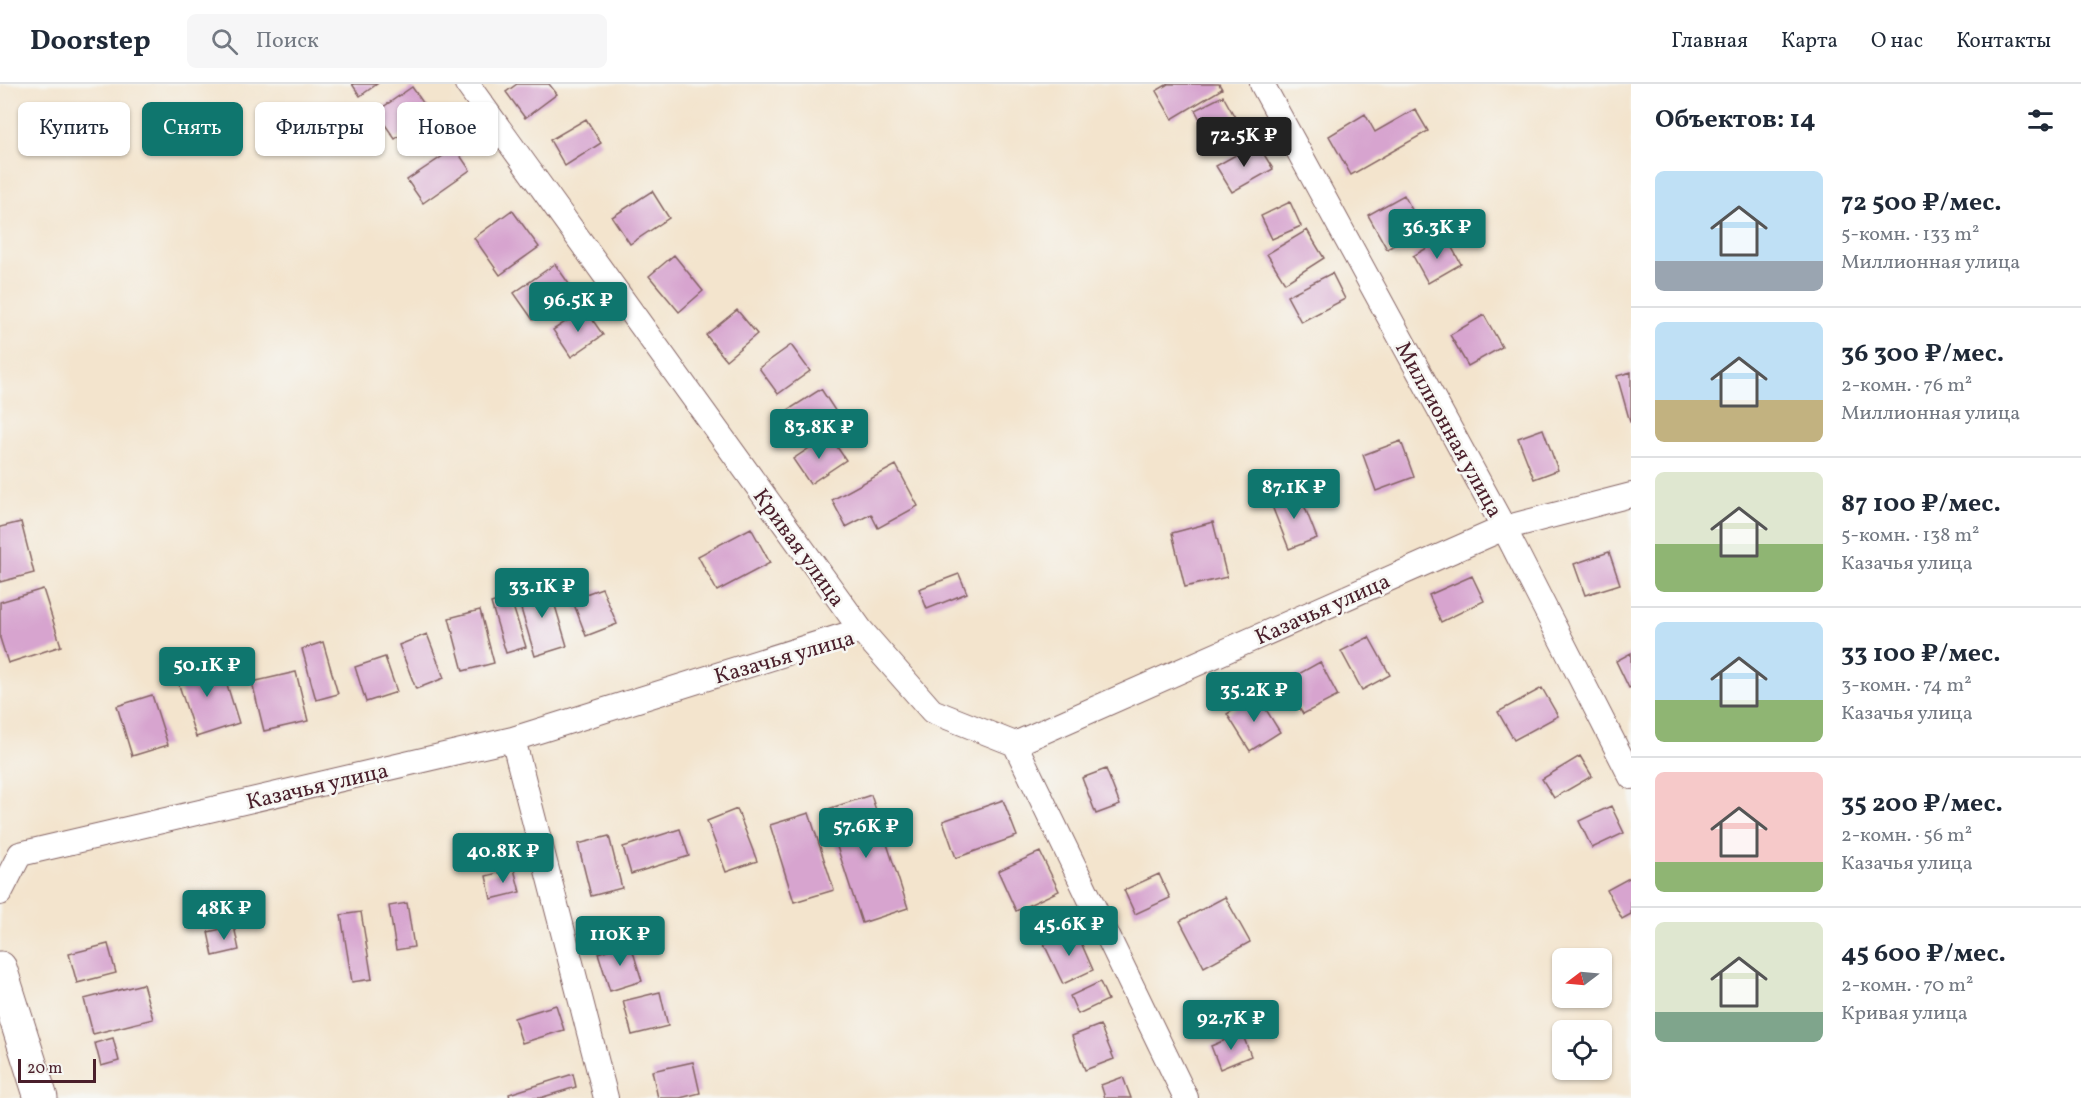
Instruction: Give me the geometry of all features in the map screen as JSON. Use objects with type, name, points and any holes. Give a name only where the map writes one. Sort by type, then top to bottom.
[{"type":"main road","points":[[0,968],[41,1098]]},
{"type":"street","name":"Кривая улица","points":[[467,84],[861,630]]},
{"type":"street","name":"Миллионная улица","points":[[1262,84],[1504,528],[1631,777]]},
{"type":"street","name":"Казачья улица","points":[[0,893],[20,854],[513,739],[861,630],[932,711],[1015,744],[1504,528],[1631,495]]},
{"type":"street","points":[[513,739],[606,1098]]},
{"type":"street","points":[[1015,744],[1186,1098]]},
{"type":"building","points":[[352,84],[377,84],[360,96]]},
{"type":"building","points":[[517,84],[549,84],[557,94],[525,118],[506,92]]},
{"type":"building","points":[[1168,84],[1219,84],[1222,89],[1172,119],[1156,91]]},
{"type":"building","points":[[412,87],[423,102],[397,102],[397,138],[395,139],[385,125],[385,106]]},
{"type":"building","points":[[1223,96],[1246,137],[1218,152],[1195,110]]},
{"type":"building","points":[[1415,109],[1428,131],[1351,175],[1329,136],[1365,114],[1375,132]]},
{"type":"building","points":[[586,119],[601,143],[565,166],[550,140]]},
{"type":"building","points":[[1257,143],[1273,169],[1232,192],[1216,166]]},
{"type":"building","points":[[443,156],[460,156],[470,170],[423,203],[407,180]]},
{"type":"building","points":[[652,191],[669,218],[630,244],[612,217]]},
{"type":"building","points":[[1404,195],[1423,230],[1387,249],[1368,215]]},
{"type":"building","points":[[1290,202],[1301,226],[1272,239],[1261,216]]},
{"type":"building","points":[[512,210],[539,247],[500,275],[474,238]]},
{"type":"building","points":[[1307,230],[1324,258],[1285,283],[1267,254]]},
{"type":"building","points":[[1446,237],[1461,264],[1428,283],[1413,256]]},
{"type":"building","points":[[674,255],[703,291],[679,312],[649,276]]},
{"type":"building","points":[[555,264],[574,291],[533,320],[514,293]]},
{"type":"building","points":[[1332,273],[1345,299],[1301,322],[1287,296]]},
{"type":"building","points":[[585,309],[603,335],[571,357],[553,330]]},
{"type":"building","points":[[737,310],[757,334],[726,360],[706,335]]},
{"type":"building","points":[[1484,315],[1502,347],[1468,366],[1450,335]]},
{"type":"building","points":[[791,345],[810,371],[778,394],[759,368]]},
{"type":"building","points":[[1631,372],[1631,422],[1630,422],[1617,376]]},
{"type":"building","points":[[821,389],[836,412],[789,442],[774,419]]},
{"type":"building","points":[[1543,429],[1558,470],[1534,479],[1518,438]]},
{"type":"building","points":[[829,435],[846,460],[810,484],[793,459]]},
{"type":"building","points":[[1401,441],[1414,477],[1376,491],[1363,455]]},
{"type":"building","points":[[896,465],[918,506],[878,528],[871,514],[846,527],[832,500]]},
{"type":"building","points":[[1298,490],[1317,538],[1289,549],[1270,501]]},
{"type":"building","points":[[21,522],[34,573],[0,582],[0,527]]},
{"type":"building","points":[[1213,522],[1227,577],[1185,587],[1172,533]]},
{"type":"building","points":[[751,528],[770,563],[717,591],[698,556]]},
{"type":"building","points":[[1609,552],[1620,584],[1585,595],[1574,564]]},
{"type":"building","points":[[959,574],[967,593],[927,609],[919,589]]},
{"type":"building","points":[[1472,576],[1484,601],[1441,622],[1429,595]]},
{"type":"building","points":[[548,582],[567,646],[535,656],[516,592]]},
{"type":"building","points":[[602,588],[617,624],[586,636],[572,599]]},
{"type":"building","points":[[43,589],[61,646],[8,663],[0,638],[0,602]]},
{"type":"building","points":[[510,597],[526,647],[506,653],[491,603]]},
{"type":"building","points":[[480,610],[494,663],[463,671],[449,618]]},
{"type":"building","points":[[427,634],[444,678],[416,689],[399,645]]},
{"type":"building","points":[[1369,637],[1390,675],[1362,690],[1341,651]]},
{"type":"building","points":[[323,642],[338,694],[316,700],[302,649]]},
{"type":"building","points":[[1631,653],[1631,687],[1629,688],[1616,661]]},
{"type":"building","points":[[385,657],[397,692],[366,702],[355,667]]},
{"type":"building","points":[[219,659],[239,723],[196,737],[175,673]]},
{"type":"building","points":[[1320,662],[1338,696],[1303,714],[1286,681]]},
{"type":"building","points":[[296,672],[308,721],[264,731],[252,682]]},
{"type":"building","points":[[1542,688],[1558,716],[1514,740],[1498,712]]},
{"type":"building","points":[[152,695],[168,745],[132,756],[117,706]]},
{"type":"building","points":[[1257,695],[1280,732],[1250,751],[1227,714]]},
{"type":"building","points":[[1580,756],[1592,776],[1554,798],[1542,779]]},
{"type":"building","points":[[1106,769],[1120,805],[1096,814],[1082,778]]},
{"type":"building","points":[[871,795],[908,908],[862,923],[825,810]]},
{"type":"building","points":[[1003,800],[1017,836],[956,858],[943,821]]},
{"type":"building","points":[[1611,806],[1624,833],[1592,848],[1579,821]]},
{"type":"building","points":[[737,809],[757,861],[726,872],[707,821]]},
{"type":"building","points":[[809,813],[834,890],[794,902],[770,825]]},
{"type":"building","points":[[680,829],[689,856],[631,874],[623,847]]},
{"type":"building","points":[[609,836],[622,888],[591,896],[578,844]]},
{"type":"building","points":[[1040,852],[1059,891],[1016,911],[998,871]]},
{"type":"building","points":[[514,869],[520,892],[491,899],[486,876]]},
{"type":"building","points":[[1159,874],[1170,898],[1135,914],[1124,890]]},
{"type":"building","points":[[1631,877],[1631,914],[1622,919],[1607,890]]},
{"type":"building","points":[[1225,897],[1250,942],[1204,967],[1180,921]]},
{"type":"building","points":[[407,903],[414,947],[396,950],[389,906]]},
{"type":"building","points":[[361,912],[372,979],[352,982],[341,915]]},
{"type":"building","points":[[234,926],[239,950],[213,956],[208,932]]},
{"type":"building","points":[[1075,929],[1093,970],[1063,984],[1044,944]]},
{"type":"building","points":[[630,942],[642,981],[610,991],[598,953]]},
{"type":"building","points":[[108,944],[116,973],[77,983],[69,954]]},
{"type":"building","points":[[1100,982],[1108,1000],[1078,1014],[1070,996]]},
{"type":"building","points":[[143,984],[153,1019],[93,1034],[84,999]]},
{"type":"building","points":[[660,992],[668,1026],[632,1035],[623,1001]]},
{"type":"building","points":[[556,1005],[564,1030],[522,1043],[514,1018]]},
{"type":"building","points":[[1100,1025],[1114,1059],[1085,1070],[1072,1036]]},
{"type":"building","points":[[1242,1033],[1251,1056],[1220,1069],[1211,1046]]},
{"type":"building","points":[[113,1038],[119,1061],[101,1066],[95,1043]]},
{"type":"building","points":[[693,1062],[700,1093],[680,1098],[658,1098],[652,1071]]},
{"type":"building","points":[[573,1074],[576,1087],[540,1098],[510,1098],[509,1094]]},
{"type":"building","points":[[1123,1077],[1131,1098],[1105,1098],[1101,1085]]}]
